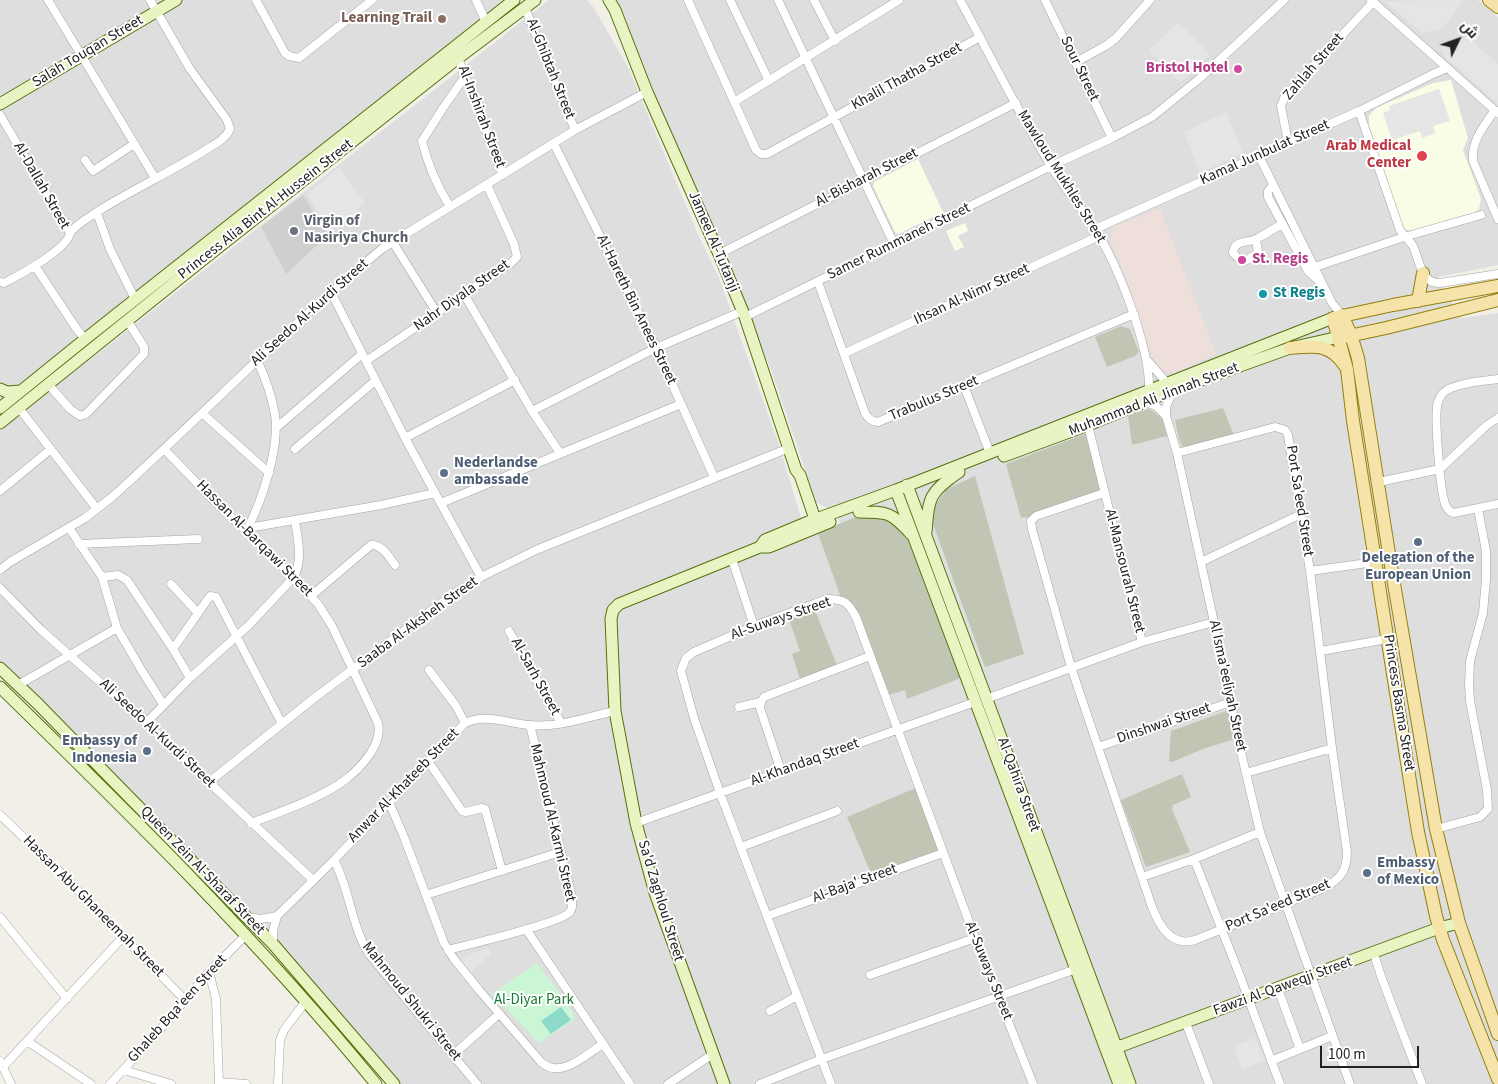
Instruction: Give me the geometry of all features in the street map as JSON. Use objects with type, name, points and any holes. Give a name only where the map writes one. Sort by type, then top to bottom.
[{"type":"main road","name":"Salah Touqan Street","points":[[0,104],[176,0]]},
{"type":"main road","name":"Princess Alia Bint Al-Hussein Street","points":[[0,408],[87,337],[514,0]]},
{"type":"main road","name":"Princess Alia Bint Al-Hussein Street","points":[[0,423],[458,58],[535,0]]},
{"type":"main road","name":"Jameel Al-Tutanji","points":[[602,0],[611,13],[618,17]]},
{"type":"main road","name":"Jameel Al-Tutanji","points":[[609,0],[618,17],[647,92],[744,314],[796,470],[794,475],[813,524]]},
{"type":"main road","points":[[1489,0],[1498,8]]},
{"type":"main road","points":[[1418,301],[1423,273]]},
{"type":"main road","name":"Muhammad Ali Jinnah Street","points":[[813,524],[1088,425],[1170,386],[1338,317],[1497,283]]},
{"type":"main road","name":"Muhammad Ali Jinnah Street","points":[[1170,386],[1290,348],[1386,328],[1498,300]]},
{"type":"main road","name":"Princess Basma Street","points":[[1338,317],[1355,364],[1379,482],[1391,566],[1436,829],[1459,923],[1498,1034]]},
{"type":"main road","points":[[1290,348],[1322,347],[1355,364],[1363,343],[1374,334],[1386,328]]},
{"type":"main road","points":[[87,337],[96,346]]},
{"type":"main road","name":"Princess Basma Street","points":[[1355,364],[1353,421],[1418,832],[1439,928],[1498,1079]]},
{"type":"main road","points":[[0,389],[7,392],[20,391]]},
{"type":"main road","name":"Muhammad Ali Jinnah Street","points":[[813,524],[859,512],[990,453],[1146,397]]},
{"type":"main road","points":[[859,512],[888,514],[920,535],[932,495],[942,484],[959,472]]},
{"type":"main road","name":"Al-Qahira Street","points":[[903,491],[1076,969],[1111,1050],[1130,1084]]},
{"type":"main road","points":[[732,559],[760,547],[768,547],[813,524]]},
{"type":"main road","name":"Sa'd Zaghloul Street","points":[[724,1084],[657,901],[636,823],[616,711],[611,620],[613,610],[619,604],[732,559]]},
{"type":"main road","name":"Queen Zein Al-Sharaf Street","points":[[0,668],[273,944],[394,1084]]},
{"type":"main road","name":"Queen Zein Al-Sharaf Street","points":[[0,687],[246,935],[306,1001],[376,1084]]},
{"type":"main road","name":"Al-Qahira Street","points":[[980,700],[1111,1050],[1119,1084]]},
{"type":"main road","name":"Fawzi Al-Qaweqji Street","points":[[1111,1050],[1374,954],[1439,928],[1459,923]]},
{"type":"street","points":[[48,0],[155,178]]},
{"type":"street","points":[[70,233],[75,227],[97,212],[210,147],[227,135],[230,129],[227,120],[187,65],[150,0]]},
{"type":"street","points":[[256,0],[285,53],[294,58],[299,58],[372,0]]},
{"type":"street","points":[[476,0],[486,22]]},
{"type":"street","points":[[688,0],[734,102],[835,40],[886,4],[899,0]]},
{"type":"street","points":[[730,0],[769,81]]},
{"type":"street","points":[[778,0],[894,244]]},
{"type":"street","points":[[814,0],[835,40]]},
{"type":"street","name":"Mawloud Mukhles Street","points":[[960,0],[1051,166],[1097,233],[1116,270],[1134,314],[1147,360],[1146,397]]},
{"type":"street","name":"Sour Street","points":[[1045,0],[1112,138]]},
{"type":"street","points":[[1076,62],[1116,38],[1150,0]]},
{"type":"street","name":"Samer Rummaneh Street","points":[[532,411],[656,348],[744,314],[818,282],[1152,117],[1199,79],[1284,0]]},
{"type":"street","points":[[1372,1],[1497,112],[1478,137],[1472,151],[1473,161],[1497,215]]},
{"type":"street","name":"Zahlah Street","points":[[1288,142],[1281,106],[1284,96],[1372,1]]},
{"type":"street","name":"Al-Ghibtah Street","points":[[525,8],[575,130]]},
{"type":"street","name":"Khalil Thatha Street","points":[[734,102],[756,150],[761,154],[767,154],[980,37]]},
{"type":"street","name":"Al-Inshirah Street","points":[[458,58],[503,175]]},
{"type":"street","points":[[1433,74],[1440,62]]},
{"type":"street","name":"Kamal Junbulat Street","points":[[1097,233],[1447,68]]},
{"type":"street","points":[[450,208],[439,189],[427,161],[422,142],[466,75]]},
{"type":"street","name":"Ali Seedo Al-Kurdi Street","points":[[0,570],[10,562],[98,509],[331,292],[392,241],[450,208],[575,130],[647,92]]},
{"type":"street","name":"Al-Bisharah Street","points":[[719,254],[1016,103]]},
{"type":"street","points":[[1359,111],[1394,215],[1404,237],[1413,247],[1423,273],[1436,284],[1497,283]]},
{"type":"street","name":"Al-Dallah Street","points":[[0,115],[70,233],[68,241],[35,266],[4,283],[0,282]]},
{"type":"street","points":[[85,160],[93,171],[134,144]]},
{"type":"street","name":"Al-Hareth Bin Anees Street","points":[[554,144],[656,348],[714,477]]},
{"type":"street","points":[[1260,156],[1338,317]]},
{"type":"street","name":"Nahr Diyala Street","points":[[366,362],[511,263],[517,257],[514,244],[487,185]]},
{"type":"street","points":[[1273,185],[1268,191],[1268,197],[1308,272],[1323,284]]},
{"type":"street","points":[[97,212],[110,249],[135,299]]},
{"type":"street","points":[[1315,267],[1404,237],[1481,215]]},
{"type":"street","points":[[1256,240],[1283,224]]},
{"type":"street","name":"Ihsan Al-Nimr Street","points":[[845,353],[1097,233]]},
{"type":"street","points":[[392,241],[437,313]]},
{"type":"street","points":[[35,266],[76,328],[87,337]]},
{"type":"street","name":"Trabulus Street","points":[[818,282],[865,413],[872,421],[878,422],[1134,314]]},
{"type":"street","points":[[331,292],[404,438],[481,577]]},
{"type":"street","points":[[464,294],[532,411],[560,453]]},
{"type":"street","points":[[48,384],[75,413],[80,416],[86,414],[144,354],[144,347],[128,320]]},
{"type":"street","points":[[276,428],[362,354]]},
{"type":"street","points":[[247,530],[269,473],[276,428],[271,397],[258,360]]},
{"type":"street","name":"Mawloud Mukhles Street","points":[[1147,360],[1170,386]]},
{"type":"street","points":[[1498,379],[1451,388],[1438,400],[1436,413],[1444,501],[1449,511],[1460,512],[1498,504]]},
{"type":"street","points":[[404,438],[515,380]]},
{"type":"street","points":[[295,450],[375,381]]},
{"type":"street","points":[[964,386],[990,453]]},
{"type":"street","points":[[1166,416],[1170,386]]},
{"type":"street","points":[[1146,397],[1166,416]]},
{"type":"street","points":[[440,503],[681,404]]},
{"type":"street","points":[[19,408],[98,509]]},
{"type":"street","points":[[202,413],[269,473]]},
{"type":"street","name":"Al Isma'eeliyah Street","points":[[1166,416],[1177,453],[1260,832],[1350,1084]]},
{"type":"street","points":[[1379,482],[1440,469],[1487,425],[1498,418]]},
{"type":"street","name":"Al-Mansourah Street","points":[[980,700],[1142,642],[1088,425]]},
{"type":"street","name":"Port Sa'eed Street","points":[[1104,493],[1036,516],[1031,521],[1032,529],[1071,667],[1157,919],[1172,938],[1181,941],[1194,940],[1324,888],[1342,876],[1348,852],[1332,748],[1310,571],[1290,442],[1285,430],[1280,428],[1267,429],[1177,453]]},
{"type":"street","name":"Saaba Al-Aksheh Street","points":[[209,782],[452,595],[481,577],[536,550],[789,448]]},
{"type":"street","points":[[0,491],[52,449]]},
{"type":"street","name":"Hassan Al-Barqawi Street","points":[[164,449],[312,596],[332,626],[375,715],[380,731],[378,740],[371,752],[355,771],[339,784],[251,823]]},
{"type":"street","points":[[247,530],[381,506],[435,493]]},
{"type":"street","points":[[1436,829],[1480,817],[1488,810],[1487,790],[1470,701],[1469,685],[1470,661],[1483,613],[1486,579],[1486,551],[1478,509]]},
{"type":"street","points":[[1201,562],[1301,514]]},
{"type":"street","points":[[146,723],[190,678],[271,603],[294,577],[300,556],[295,521]]},
{"type":"street","points":[[69,528],[102,578],[117,628],[163,704]]},
{"type":"street","points":[[79,544],[198,540]]},
{"type":"street","points":[[312,596],[371,545],[380,547],[396,565]]},
{"type":"street","points":[[732,559],[754,626]]},
{"type":"street","points":[[1310,571],[1376,562]]},
{"type":"street","points":[[102,578],[118,575],[126,580],[174,649],[190,678]]},
{"type":"street","points":[[171,584],[198,613]]},
{"type":"street","name":"Ali Seedo Al-Kurdi Street","points":[[0,588],[40,629],[146,723],[313,880]]},
{"type":"street","points":[[174,649],[210,596],[216,597],[282,724]]},
{"type":"street","name":"Al-Suways Street","points":[[831,1084],[720,793],[681,672],[686,658],[694,652],[754,626],[827,599],[839,599],[851,608],[975,938],[1033,1084]]},
{"type":"street","points":[[1142,642],[1214,622]]},
{"type":"street","points":[[18,685],[117,628]]},
{"type":"street","name":"Al-Sarh Street","points":[[509,631],[561,724]]},
{"type":"street","points":[[1321,651],[1387,639]]},
{"type":"street","points":[[781,771],[760,708],[764,697],[870,656]]},
{"type":"street","points":[[429,670],[456,706],[464,723]]},
{"type":"street","name":"Al-Khandaq Street","points":[[636,823],[980,700]]},
{"type":"street","points":[[739,707],[761,702]]},
{"type":"street","name":"Dinshwai Street","points":[[1098,747],[1231,702]]},
{"type":"street","name":"Anwar Al-Khateeb Street","points":[[277,916],[334,860],[464,723],[476,718],[484,718],[530,725],[561,724],[616,711]]},
{"type":"street","name":"Mahmoud Al-Karmi Street","points":[[448,950],[526,929],[564,916],[571,909],[572,899],[530,725]]},
{"type":"street","points":[[1246,773],[1332,748]]},
{"type":"street","points":[[428,762],[462,811],[466,812],[482,808],[485,810],[502,871]]},
{"type":"street","points":[[389,802],[436,925],[448,950],[499,1014],[541,1062],[552,1069],[566,1067],[603,1044]]},
{"type":"street","points":[[741,847],[837,811]]},
{"type":"street","name":"Hassan Abu Ghaneemah Street","points":[[0,816],[56,868],[185,1000]]},
{"type":"street","points":[[1142,876],[1194,859],[1260,832]]},
{"type":"street","points":[[426,895],[560,852]]},
{"type":"street","name":"Al-Baja' Street","points":[[766,916],[943,852]]},
{"type":"street","points":[[1194,859],[1280,1084]]},
{"type":"street","name":"Mahmoud Shukri Street","points":[[334,860],[345,885],[357,928],[366,948],[478,1084]]},
{"type":"street","points":[[246,917],[261,919],[277,916],[273,931],[273,944]]},
{"type":"street","points":[[0,917],[67,999]]},
{"type":"street","points":[[526,929],[630,1084]]},
{"type":"street","name":"Ghaleb Bqa'een Street","points":[[110,1084],[209,972],[246,935]]},
{"type":"street","points":[[11,1084],[1,1064],[27,1041],[123,937]]},
{"type":"street","points":[[870,975],[975,938]]},
{"type":"street","points":[[1374,954],[1382,980],[1422,1084]]},
{"type":"street","points":[[760,1084],[822,1059],[1076,969]]},
{"type":"street","points":[[209,972],[216,998],[219,1083],[246,1084]]},
{"type":"street","points":[[1278,989],[1300,1049]]},
{"type":"street","points":[[770,1011],[797,996]]},
{"type":"street","points":[[278,1084],[280,1040],[284,1030],[306,1001]]},
{"type":"street","points":[[453,1055],[499,1014]]},
{"type":"street","points":[[1186,1022],[1210,1084]]},
{"type":"street","points":[[1271,1061],[1332,1036]]},
{"type":"street","points":[[27,1041],[91,1084]]},
{"type":"street","points":[[668,1084],[713,1054]]},
{"type":"street","points":[[124,1070],[171,1084]]},
{"type":"shaded area","points":[[0,0],[511,0],[0,403]]},
{"type":"shaded area","points":[[549,0],[587,0],[594,8],[628,67],[697,232],[719,278],[777,439],[807,537],[840,523],[832,506],[827,508],[816,502],[772,372],[611,10],[609,0],[1478,0],[1498,17],[1498,265],[1438,277],[1461,318],[1498,313],[1498,1084],[401,1084],[301,967],[223,888],[0,671],[0,430]]},
{"type":"shaded area","points":[[1464,0],[1443,28],[1423,34],[1384,1]]},
{"type":"shaded area","points":[[1179,22],[1210,55],[1180,83],[1149,50]]},
{"type":"shaded area","points":[[1468,37],[1498,64],[1498,104],[1443,55],[1441,46]]},
{"type":"shaded area","name":"Arab Medical Center","points":[[1451,80],[1468,138],[1463,150],[1481,199],[1479,209],[1473,213],[1411,231],[1405,229],[1401,224],[1369,125],[1369,115],[1376,108],[1433,83]]},
{"type":"shaded area","points":[[1439,89],[1450,121],[1433,126],[1435,133],[1422,138],[1420,131],[1392,140],[1383,113],[1390,110],[1389,106]]},
{"type":"shaded area","points":[[1226,112],[1243,153],[1200,173],[1184,132]]},
{"type":"shaded area","points":[[918,159],[943,212],[898,234],[895,232],[873,186],[874,182]]},
{"type":"shaded area","points":[[339,167],[365,203],[332,233],[307,194]]},
{"type":"shaded area","name":"Virgin of Nasiriya Church","points":[[303,195],[328,235],[286,274],[261,227]]},
{"type":"shaded area","points":[[1160,209],[1216,354],[1174,373],[1160,370],[1153,358],[1124,272],[1111,242],[1112,232],[1117,225]]},
{"type":"shaded area","points":[[965,223],[968,231],[958,236],[964,247],[955,251],[946,231]]},
{"type":"shaded area","points":[[1121,326],[1130,329],[1139,352],[1135,356],[1107,367],[1095,337]]},
{"type":"shaded area","points":[[1223,408],[1235,438],[1188,451],[1182,446],[1175,420]]},
{"type":"shaded area","points":[[1149,409],[1163,420],[1167,436],[1132,445],[1128,415]]},
{"type":"shaded area","points":[[1090,432],[1104,493],[1036,516],[1021,518],[1006,464]]},
{"type":"shaded area","points":[[975,476],[1024,654],[985,667],[933,524],[935,508],[947,489]]},
{"type":"shaded area","points":[[860,515],[885,519],[908,536],[961,678],[907,699],[905,690],[885,696],[851,608],[839,599],[840,595],[818,533]]},
{"type":"shaded area","points":[[813,605],[838,668],[801,682],[792,654],[800,651],[787,614]]},
{"type":"shaded area","points":[[1232,709],[1238,738],[1203,749],[1172,762],[1169,761],[1171,731]]},
{"type":"shaded area","points":[[1182,774],[1191,797],[1173,805],[1172,809],[1190,852],[1146,867],[1121,800]]},
{"type":"shaded area","points":[[918,787],[943,853],[873,878],[847,817]]},
{"type":"shaded area","points":[[488,948],[491,954],[470,973],[463,964],[462,959],[465,956]]},
{"type":"shaded area","points":[[561,1007],[571,1020],[551,1034],[541,1021]]},
{"type":"shaded area","points":[[1255,1038],[1264,1061],[1242,1069],[1234,1046]]},
{"type":"green space","name":"Al-Diyar Park","points":[[537,963],[571,1009],[574,1020],[539,1043],[492,994]]},
{"type":"place","name":"Learning Trail","points":[[442,19]]},
{"type":"place","name":"Bristol Hotel","points":[[1238,69]]},
{"type":"place","name":"Arab Medical Center","points":[[1422,156]]},
{"type":"place","name":"Virgin of Nasiriya Church","points":[[294,231]]},
{"type":"place","name":"St. Regis","points":[[1242,260]]},
{"type":"place","name":"St Regis","points":[[1263,294]]},
{"type":"place","name":"Nederlandse ambassade","points":[[444,473]]},
{"type":"place","name":"Delegation of the European Union","points":[[1418,542]]},
{"type":"place","name":"Embassy of Indonesia","points":[[147,751]]},
{"type":"place","name":"Embassy of Mexico","points":[[1367,873]]}]
